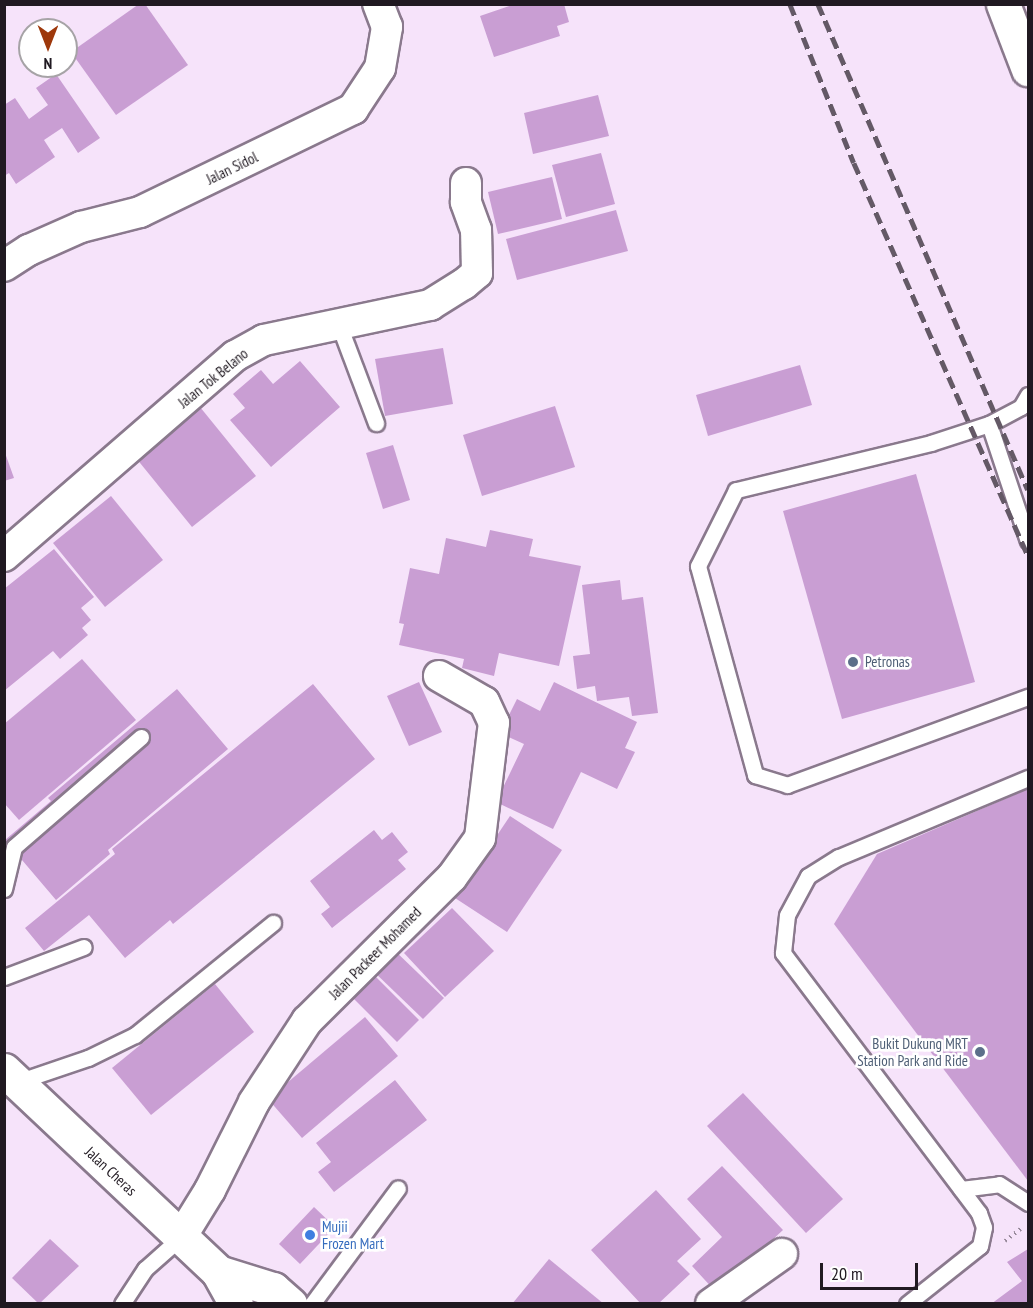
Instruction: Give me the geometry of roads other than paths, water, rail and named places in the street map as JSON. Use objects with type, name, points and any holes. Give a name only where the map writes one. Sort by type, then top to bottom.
[{"type":"main road","points":[[1003,4],[1029,69]]},
{"type":"main road","name":"Jalan Cheras","points":[[10,1076],[218,1272],[236,1304]]},
{"type":"main road","name":"Jalan Cheras","points":[[218,1272],[273,1289],[290,1304]]},
{"type":"street","name":"Jalan Sidol","points":[[4,266],[29,250],[81,227],[140,212],[353,109],[380,68],[387,27],[378,4]]},
{"type":"street","name":"Jalan Tok Belano","points":[[4,556],[235,356],[264,340],[430,305],[477,273],[476,230],[466,202],[466,183]]},
{"type":"street","name":"Jalan Packeer Mohamed","points":[[181,1238],[210,1190],[254,1102],[307,1022],[452,877],[480,838],[494,723],[484,702],[440,676]]},
{"type":"street","points":[[711,1304],[782,1254]]},
{"type":"lane","points":[[339,325],[376,423]]},
{"type":"lane","points":[[1029,394],[1021,407],[989,424],[931,443],[736,490],[698,566],[755,775],[786,785],[1029,697]]},
{"type":"lane","points":[[989,424],[1029,541]]},
{"type":"lane","points":[[4,889],[14,847],[141,737]]},
{"type":"lane","points":[[907,1304],[980,1245],[984,1227],[961,1189],[783,953],[787,915],[808,876],[839,857],[1029,777]]},
{"type":"lane","points":[[10,1076],[88,1058],[135,1035],[273,923]]},
{"type":"lane","points":[[4,977],[84,947]]},
{"type":"lane","points":[[961,1189],[999,1184],[1029,1203]]},
{"type":"lane","points":[[312,1304],[398,1188]]},
{"type":"lane","points":[[122,1304],[145,1269],[181,1238]]},
{"type":"railway","points":[[790,4],[854,163],[1028,556]]},
{"type":"railway","points":[[818,4],[1028,490]]},
{"type":"place","name":"Petronas","points":[[853,662]]},
{"type":"place","name":"Bukit Dukung MRT Station Park and Ride","points":[[980,1052]]},
{"type":"place","name":"Mujii Frozen Mart","points":[[310,1235]]}]
